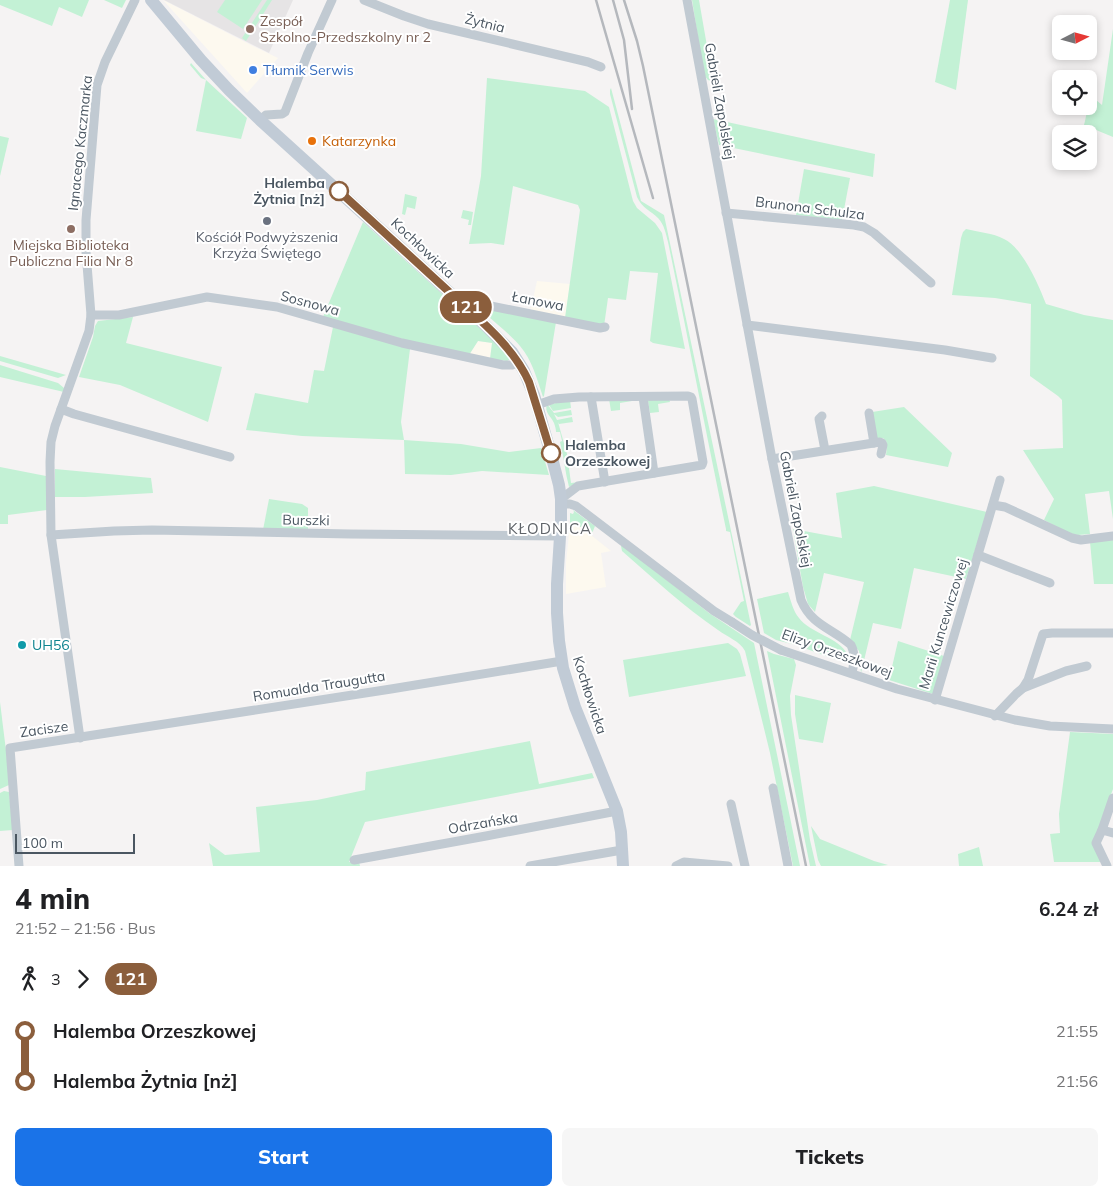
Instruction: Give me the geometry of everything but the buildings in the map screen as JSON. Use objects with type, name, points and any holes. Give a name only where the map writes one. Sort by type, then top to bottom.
[{"type":"street","name":"Ignacego Kaczmarka","points":[[80,738],[51,535],[51,448],[61,409],[89,331],[91,315],[86,252],[86,220],[97,85],[105,62],[135,0]]},
{"type":"street","name":"Kochłowicka","points":[[151,0],[201,60],[229,90],[468,310],[507,347],[519,362],[529,382],[536,405],[557,475],[561,501],[557,612],[565,676],[575,707],[617,811],[623,866]]},
{"type":"street","points":[[260,120],[266,115],[286,112],[308,53],[332,0]]},
{"type":"street","name":"Żytnia","points":[[364,0],[428,24],[588,62],[601,67]]},
{"type":"street","name":"Gabrieli Zapolskiej","points":[[687,0],[772,459],[801,600],[804,609],[810,617],[851,645],[855,658],[852,674]]},
{"type":"street","name":"Brunona Schulza","points":[[726,212],[864,227],[874,233],[931,283]]},
{"type":"street","name":"Sosnowa","points":[[91,315],[127,314],[207,297],[277,308],[402,343],[503,365],[512,365],[519,362]]},
{"type":"street","name":"Łanowa","points":[[468,310],[476,303],[605,328]]},
{"type":"street","points":[[747,325],[946,350],[992,358]]},
{"type":"street","points":[[536,405],[554,399],[591,397],[691,397],[702,465],[578,486],[561,501]]},
{"type":"street","points":[[591,397],[605,482]]},
{"type":"street","points":[[642,397],[654,473]]},
{"type":"street","points":[[61,409],[230,457]]},
{"type":"street","points":[[869,413],[874,443]]},
{"type":"street","points":[[822,416],[819,419],[825,450]]},
{"type":"street","points":[[772,459],[874,443],[882,443],[881,454]]},
{"type":"street","name":"Marii Kuncewiczowej","points":[[935,700],[1000,480]]},
{"type":"street","name":"Elizy Orzeszkowej","points":[[561,501],[576,506],[714,611],[752,635],[781,650],[897,689],[995,716],[1050,726],[1113,729]]},
{"type":"street","points":[[993,505],[1005,507],[1072,538],[1081,540],[1113,536]]},
{"type":"street","name":"Burszki","points":[[51,535],[152,530],[560,536]]},
{"type":"street","name":"Marii Kuncewiczowej","points":[[978,555],[1050,583]]},
{"type":"street","points":[[995,716],[1023,688],[1028,680],[1043,634],[1052,632],[1113,633]]},
{"type":"street","name":"Romualda Traugutta","points":[[80,738],[562,661]]},
{"type":"street","points":[[1023,688],[1066,671],[1087,666]]},
{"type":"street","name":"Zacisze","points":[[19,866],[10,748],[80,738]]},
{"type":"street","points":[[773,788],[788,866]]},
{"type":"street","points":[[1107,866],[1096,843],[1113,798]]},
{"type":"street","points":[[731,804],[745,866]]},
{"type":"street","name":"Odrzańska","points":[[354,860],[617,811]]},
{"type":"street","points":[[1102,830],[1113,833]]},
{"type":"street","points":[[530,866],[622,850]]},
{"type":"street","points":[[676,866],[684,862],[728,866]]},
{"type":"shaded area","points":[[163,0],[249,44],[278,58],[247,93]]},
{"type":"shaded area","name":"Zespół Szkolno-Przedszkolny nr 2","points":[[164,0],[293,0],[269,53]]},
{"type":"shaded area","points":[[537,281],[570,284],[565,318],[530,312]]},
{"type":"shaded area","points":[[478,341],[492,343],[490,359],[469,355]]},
{"type":"shaded area","points":[[576,523],[611,551],[601,553],[606,587],[566,594],[566,563],[570,524]]},
{"type":"green space","points":[[0,0],[89,0],[82,17],[59,7],[52,26],[0,5]]},
{"type":"green space","points":[[104,0],[126,0],[122,8]]},
{"type":"green space","points":[[225,0],[262,0],[243,29],[217,12]]},
{"type":"green space","points":[[267,0],[272,0],[246,41],[242,38]]},
{"type":"green space","points":[[692,0],[699,0],[715,83],[708,80],[704,75]]},
{"type":"green space","points":[[950,0],[968,0],[956,90],[935,82]]},
{"type":"green space","points":[[1113,29],[1113,137],[1097,130],[1097,125],[1084,125],[1086,115],[1097,115],[1097,101],[1102,105]]},
{"type":"green space","points":[[191,63],[206,80],[201,78],[190,65]]},
{"type":"green space","points":[[487,78],[585,91],[609,107],[633,201],[637,208],[655,223],[662,233],[685,349],[650,341],[658,273],[630,271],[626,300],[608,298],[604,326],[565,318],[580,210],[578,205],[513,186],[504,245],[491,243],[469,244],[481,176]]},
{"type":"green space","points":[[206,80],[247,118],[241,139],[196,131]]},
{"type":"green space","points":[[611,88],[641,201],[664,215],[750,626],[733,614],[741,602],[744,601],[730,532],[726,531],[666,236],[660,220],[644,207],[637,197],[610,94]]},
{"type":"green space","points":[[713,119],[875,154],[873,177],[719,145]]},
{"type":"green space","points":[[0,136],[9,138],[0,176]]},
{"type":"green space","points":[[804,169],[850,178],[842,220],[796,215]]},
{"type":"green space","points":[[405,194],[417,197],[415,209],[407,207],[405,215],[402,214]]},
{"type":"green space","points":[[463,210],[473,212],[471,225],[468,225],[469,220],[461,218]]},
{"type":"green space","points":[[363,222],[507,353],[509,360],[490,359],[492,343],[478,341],[469,355],[323,317]]},
{"type":"green space","points":[[966,229],[995,235],[1004,239],[1018,250],[1030,268],[1046,304],[1084,315],[1113,320],[1113,519],[1109,491],[1085,494],[1090,534],[1071,534],[1044,520],[1054,499],[1023,450],[1063,448],[1062,400],[1030,376],[1031,304],[995,298],[952,295],[961,238]]},
{"type":"green space","points":[[489,308],[556,322],[543,397],[528,357],[516,342],[483,310]]},
{"type":"green space","points":[[133,317],[126,343],[222,367],[208,422],[120,385],[79,377],[98,321]]},
{"type":"green space","points":[[333,327],[410,349],[401,422],[404,440],[302,436],[246,430],[255,393],[308,403],[314,370],[324,371]]},
{"type":"green space","points":[[0,356],[66,375],[58,378],[0,361]]},
{"type":"green space","points":[[0,365],[58,383],[64,388],[64,392],[0,377]]},
{"type":"green space","points":[[609,399],[632,401],[620,403],[620,410],[611,411]]},
{"type":"green space","points":[[649,399],[669,399],[670,402],[658,404],[659,412],[650,413]]},
{"type":"green space","points":[[570,400],[571,408],[553,411],[549,405]]},
{"type":"green space","points":[[547,404],[554,413],[571,410],[572,415],[558,417],[554,414],[557,420],[572,417],[573,422],[559,424],[558,422],[567,454],[571,483],[580,482],[569,487],[560,442],[562,441],[560,432],[556,432],[554,423],[547,412]]},
{"type":"green space","points":[[904,407],[952,453],[948,467],[886,455],[886,441],[883,438],[876,439],[872,412]]},
{"type":"green space","points":[[404,440],[461,444],[509,452],[541,448],[549,475],[482,471],[451,475],[405,474]]},
{"type":"green space","points":[[0,467],[46,476],[47,510],[8,515],[8,524],[0,524]]},
{"type":"green space","points":[[55,469],[151,478],[153,493],[55,497]]},
{"type":"green space","points":[[874,486],[987,512],[966,579],[914,568],[901,629],[873,623],[861,673],[859,651],[850,640],[864,582],[824,573],[815,612],[808,604],[803,587],[793,529],[842,538],[836,493]]},
{"type":"green space","points":[[269,499],[302,504],[308,508],[308,530],[263,530]]},
{"type":"green space","points":[[573,510],[595,526],[590,535],[576,523],[570,524],[570,513],[573,514]]},
{"type":"green space","points":[[1113,539],[1113,584],[1094,584],[1090,542]]},
{"type":"green space","points":[[622,545],[709,613],[754,643],[800,866],[793,866],[770,753],[745,651],[737,642],[705,621],[657,582],[622,551]]},
{"type":"green space","points":[[788,592],[799,618],[810,628],[843,648],[847,654],[846,657],[842,660],[834,659],[776,640],[764,633],[757,599]]},
{"type":"green space","points":[[898,641],[944,656],[933,694],[889,680]]},
{"type":"green space","points":[[728,643],[737,649],[740,654],[746,676],[629,697],[623,660]]},
{"type":"green space","points":[[767,651],[794,659],[796,665],[790,696],[791,715],[810,840],[816,866],[810,866]]},
{"type":"green space","points":[[795,695],[831,703],[823,743],[799,739],[795,714]]},
{"type":"green space","points":[[0,702],[10,783],[0,789]]},
{"type":"green space","points":[[1070,732],[1113,734],[1113,789],[1093,844],[1101,862],[1054,862],[1050,834],[1060,833],[1059,814]]},
{"type":"green space","points":[[530,741],[539,784],[592,773],[594,778],[365,822],[349,862],[359,862],[360,866],[213,866],[209,843],[225,855],[260,852],[256,807],[317,800],[365,790],[366,772]]},
{"type":"green space","points":[[4,791],[9,792],[13,830],[0,831],[0,793]]},
{"type":"green space","points":[[811,826],[820,839],[888,865],[821,866]]},
{"type":"green space","points":[[979,847],[983,866],[959,866],[958,854]]},
{"type":"railway","points":[[596,0],[653,198]]},
{"type":"railway","points":[[613,0],[624,40],[632,109]]},
{"type":"railway","points":[[624,0],[643,66],[806,866]]},
{"type":"bus line","name":"121","points":[[339,191],[512,352],[529,382],[551,453]]},
{"type":"place","name":"Zespół Szkolno-Przedszkolny nr 2","points":[[250,29]]},
{"type":"place","name":"Tłumik Serwis","points":[[253,70]]},
{"type":"place","name":"Katarzynka","points":[[312,141]]},
{"type":"place","name":"Halemba Żytnia [nż]","points":[[339,191]]},
{"type":"place","name":"Kościół Podwyższenia Krzyża Świętego","points":[[267,221]]},
{"type":"place","name":"Miejska Biblioteka Publiczna Filia Nr 8","points":[[71,229]]},
{"type":"place","name":"Halemba Orzeszkowej","points":[[551,453]]},
{"type":"place","name":"UH56","points":[[22,645]]},
{"type":"district","name":"KŁODNICA","points":[[550,528]]}]
